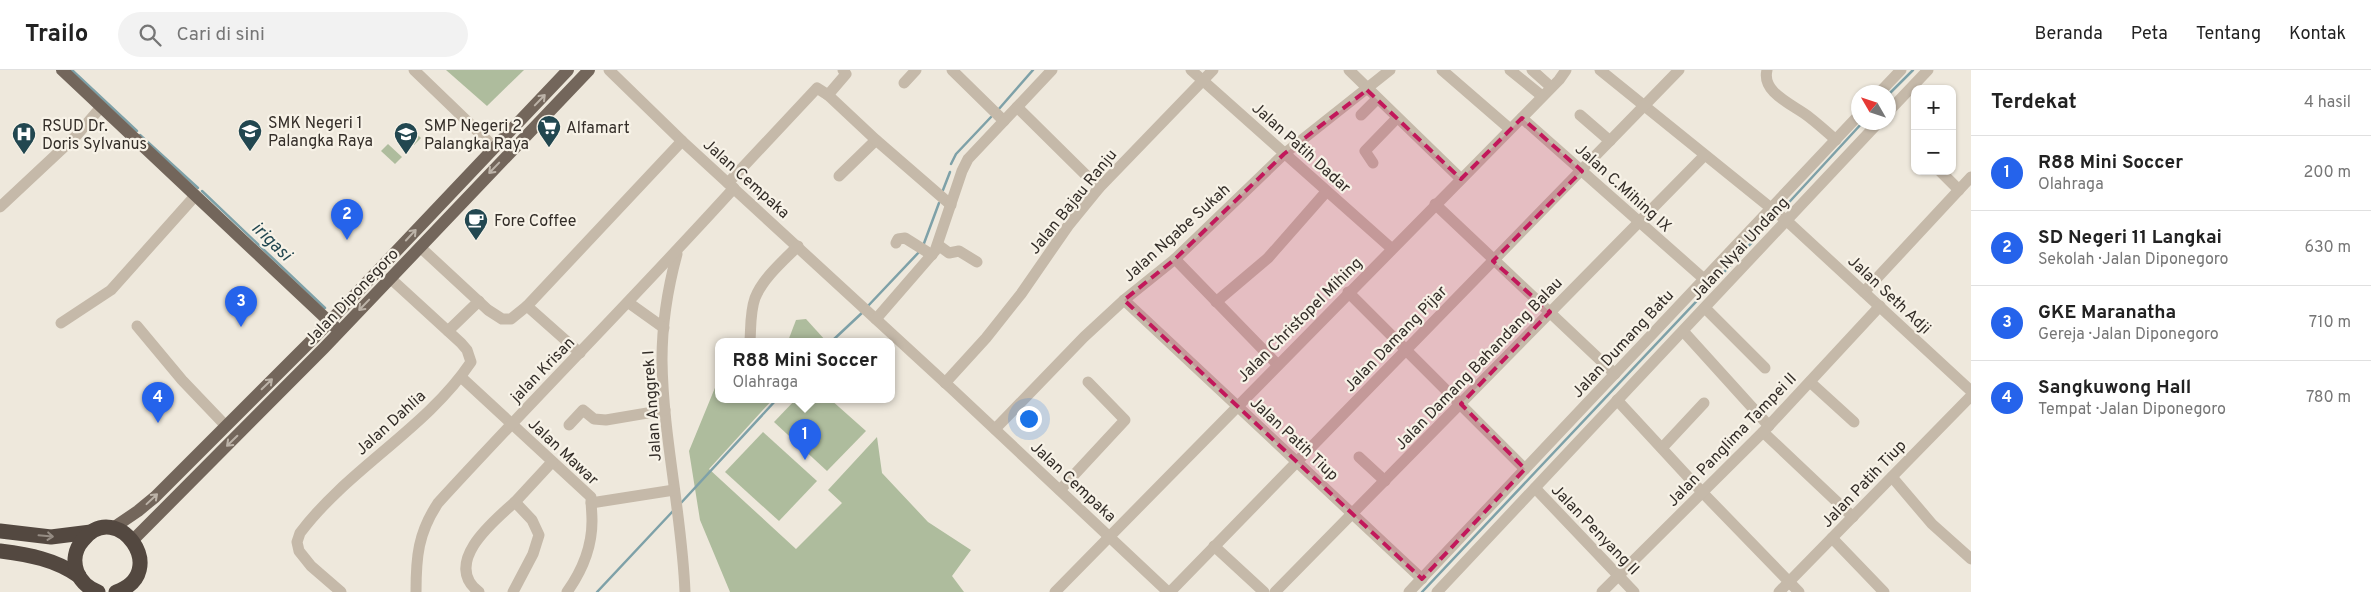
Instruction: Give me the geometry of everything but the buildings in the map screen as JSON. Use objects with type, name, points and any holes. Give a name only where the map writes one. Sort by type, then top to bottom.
[{"type":"highway","points":[[0,531],[51,537],[92,532],[102,528],[120,530],[133,540],[140,555],[138,572],[125,590]]},
{"type":"highway","points":[[88,588],[75,562],[77,548],[92,532]]},
{"type":"highway","points":[[0,551],[42,557],[57,563],[88,588]]},
{"type":"main road","points":[[62,70],[339,331]]},
{"type":"main road","name":"Jalan Diponegoro","points":[[112,528],[138,511],[155,496],[329,322],[568,70]]},
{"type":"main road","name":"Jalan Diponegoro","points":[[133,540],[339,331],[589,70]]},
{"type":"street","points":[[414,70],[494,147]]},
{"type":"street","name":"Jalan Cempaka","points":[[609,70],[682,141],[798,246],[1169,592]]},
{"type":"street","points":[[843,70],[846,74],[845,78],[828,95],[947,202]]},
{"type":"street","points":[[904,83],[916,70]]},
{"type":"street","points":[[952,70],[1000,117]]},
{"type":"street","points":[[870,314],[931,250],[947,202],[964,164],[1000,117],[1016,107],[1052,70]]},
{"type":"street","name":"Jalan Patih Dadar","points":[[1191,70],[1391,248]]},
{"type":"street","name":"Jalan Bajau Ranju","points":[[945,383],[986,338],[1021,294],[1068,226],[1099,188],[1213,70]]},
{"type":"street","points":[[1349,70],[1367,90],[1461,178]]},
{"type":"street","name":"Jalan Ngabe Sukah","points":[[995,429],[1078,343],[1124,300],[1175,259],[1284,154],[1390,70]]},
{"type":"street","points":[[1443,70],[1510,129]]},
{"type":"street","points":[[1510,70],[1542,96]]},
{"type":"street","points":[[1532,70],[1552,87]]},
{"type":"street","name":"Jalan Christopel Mihing","points":[[1056,592],[1391,248],[1522,118],[1566,70]]},
{"type":"street","points":[[1600,70],[1704,156],[1773,209]]},
{"type":"street","name":"Jalan Damang Pijar","points":[[1169,592],[1679,70]]},
{"type":"street","points":[[1766,70],[1766,79],[1774,91],[1836,140]]},
{"type":"street","points":[[1887,85],[1901,70]]},
{"type":"street","points":[[1896,104],[1928,70]]},
{"type":"street","name":"jalan Krisan","points":[[416,592],[416,555],[429,516],[438,503],[677,251],[817,88],[828,95]]},
{"type":"street","points":[[1361,115],[1377,98]]},
{"type":"street","points":[[0,207],[77,135],[101,107]]},
{"type":"street","points":[[1016,107],[1099,188]]},
{"type":"street","points":[[1580,115],[1610,141]]},
{"type":"street","points":[[1373,163],[1365,152],[1397,118]]},
{"type":"street","name":"Jalan C.Mihing IX","points":[[1522,118],[1704,279]]},
{"type":"street","name":"Jalan Dumang Batu","points":[[1409,592],[1704,279],[1773,209],[1851,124]]},
{"type":"street","name":"Jalan Nyai Undang","points":[[1437,592],[1871,130]]},
{"type":"street","points":[[839,176],[876,140]]},
{"type":"street","points":[[420,247],[493,314],[504,320],[511,320],[527,306],[682,141]]},
{"type":"street","name":"Jalan Damang Bahandang Balau","points":[[1274,592],[1704,156]]},
{"type":"street","points":[[1944,175],[1959,190]]},
{"type":"street","points":[[1864,292],[1971,178]]},
{"type":"street","points":[[1216,302],[1268,258],[1326,192]]},
{"type":"street","points":[[61,323],[111,290],[195,196]]},
{"type":"street","points":[[1435,204],[1615,374]]},
{"type":"street","name":"Jalan Seth Adji","points":[[1773,209],[1971,391]]},
{"type":"street","points":[[896,243],[898,239],[905,238],[931,250],[959,251],[977,262]]},
{"type":"street","points":[[750,338],[752,310],[756,297],[776,269],[798,246]]},
{"type":"street","name":"Jalan Anggrek I","points":[[677,251],[664,328],[662,359],[665,410],[685,592]]},
{"type":"street","points":[[1175,259],[1277,364]]},
{"type":"street","name":"Jalan Dahlia","points":[[341,592],[304,558],[297,542],[300,533],[340,487],[422,416],[460,377],[471,362],[470,356],[461,344],[390,278]]},
{"type":"street","points":[[1348,292],[1525,470]]},
{"type":"street","name":"Jalan Patih Tiup","points":[[1124,300],[1422,579]]},
{"type":"street","points":[[448,331],[479,301]]},
{"type":"street","points":[[629,303],[664,328]]},
{"type":"street","points":[[527,306],[580,353]]},
{"type":"street","name":"Jalan Panglima Tampei II","points":[[1602,592],[1766,429],[1880,306]]},
{"type":"street","points":[[1706,308],[1765,368]]},
{"type":"street","points":[[137,326],[182,380],[225,425]]},
{"type":"street","points":[[1683,331],[1766,429],[1853,517]]},
{"type":"street","name":"Jalan Mawar","points":[[460,377],[591,497],[592,530],[588,548],[584,564],[568,592]]},
{"type":"street","points":[[1060,490],[1125,420],[1088,382]]},
{"type":"street","points":[[1810,382],[1854,422]]},
{"type":"street","name":"Jalan Patih Tiup","points":[[1779,592],[1971,396]]},
{"type":"street","points":[[1618,400],[1702,492],[1799,592]]},
{"type":"street","points":[[1662,448],[1704,403]]},
{"type":"street","points":[[569,425],[583,410],[594,418],[606,420],[665,410]]},
{"type":"street","points":[[1359,457],[1385,481]]},
{"type":"street","points":[[479,592],[465,575],[464,567],[467,559],[486,529],[515,502],[552,462]]},
{"type":"street","points":[[1892,477],[1932,524],[1967,556],[1971,544]]},
{"type":"street","name":"Jalan Penyang II","points":[[1535,488],[1634,592]]},
{"type":"street","name":"Jalan Mawar","points":[[591,503],[674,495]]},
{"type":"street","points":[[513,592],[533,554],[539,535],[532,520],[515,502]]},
{"type":"street","points":[[1832,538],[1884,592]]},
{"type":"street","points":[[1214,546],[1264,592]]},
{"type":"highlighted area","points":[[1367,90],[1461,179],[1522,118],[1582,171],[1493,261],[1550,312],[1461,404],[1525,469],[1422,579],[1124,300],[1175,259],[1284,154]]},
{"type":"green space","points":[[446,70],[524,70],[487,106]]},
{"type":"green space","points":[[407,125],[421,138],[414,145],[400,132]]},
{"type":"green space","points":[[388,144],[402,157],[395,164],[381,151]]},
{"type":"green space","points":[[806,319],[823,338],[789,338],[796,320]]},
{"type":"green space","points":[[715,388],[715,403],[769,403],[709,469],[796,549],[842,503],[828,490],[877,437],[882,473],[928,522],[971,550],[952,576],[964,592],[730,592],[700,520],[689,451]]},
{"type":"green space","points":[[792,403],[834,403],[866,431],[827,471],[774,422]]},
{"type":"green space","points":[[763,432],[817,481],[779,521],[725,472]]},
{"type":"waterway","name":"irigasi","points":[[72,70],[137,131]]},
{"type":"waterway","points":[[998,110],[1033,70]]},
{"type":"waterway","points":[[1896,87],[1913,70]]},
{"type":"waterway","points":[[951,164],[956,154],[991,117]]},
{"type":"waterway","points":[[1781,211],[1856,130]]},
{"type":"waterway","name":"irigasi","points":[[140,135],[198,188]]},
{"type":"waterway","points":[[943,190],[950,172]]},
{"type":"waterway","name":"irigasi","points":[[202,191],[325,308]]},
{"type":"waterway","points":[[923,246],[939,203]]},
{"type":"waterway","points":[[1422,592],[1776,217]]},
{"type":"waterway","points":[[867,307],[920,251]]},
{"type":"waterway","points":[[835,338],[864,311]]},
{"type":"waterway","points":[[680,504],[773,403]]},
{"type":"waterway","points":[[597,592],[673,511]]},
{"type":"place","name":"Alfamart","points":[[549,148]]},
{"type":"place","name":"SMK Negeri 1 Palangka Raya","points":[[250,152]]},
{"type":"place","name":"RSUD Dr. Doris Sylvanus","points":[[24,155]]},
{"type":"place","name":"SMP Negeri 2 Palangka Raya","points":[[406,155]]},
{"type":"place","name":"SD Negeri 11 Langkai","points":[[347,240]]},
{"type":"place","name":"Fore Coffee","points":[[476,241]]},
{"type":"place","name":"GKE Maranatha","points":[[241,327]]},
{"type":"place","name":"Sangkuwong Hall","points":[[158,423]]},
{"type":"place","name":"R88 Mini Soccer","points":[[805,460]]}]
